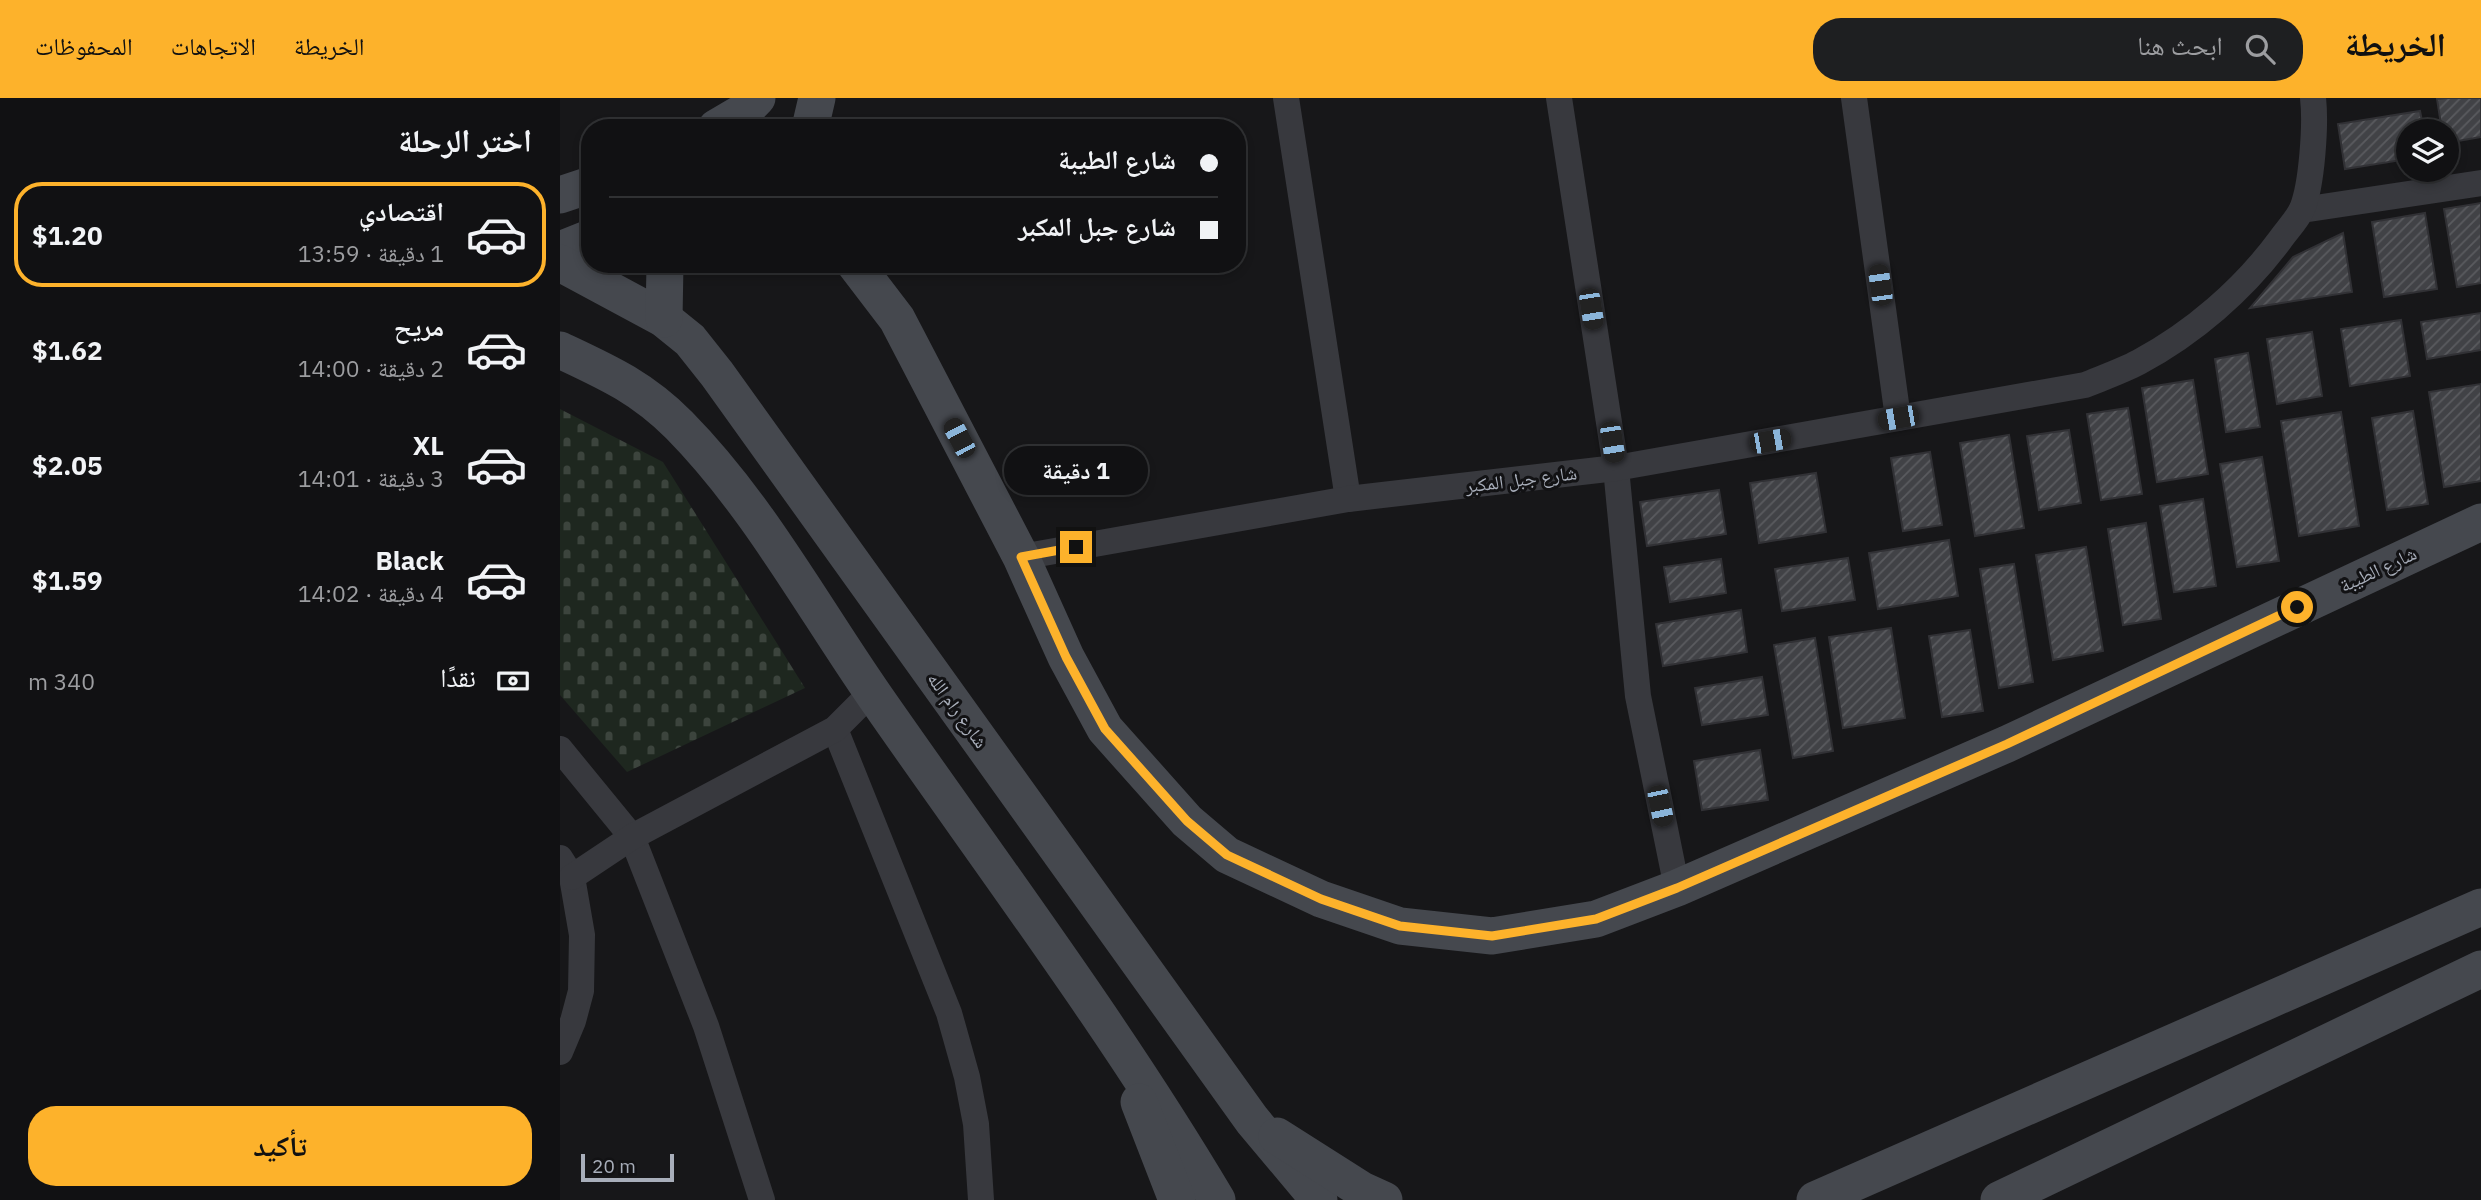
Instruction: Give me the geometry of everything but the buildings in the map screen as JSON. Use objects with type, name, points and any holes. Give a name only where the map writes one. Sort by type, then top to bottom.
[{"type":"main road","points":[[731,119],[757,98]]},
{"type":"main road","points":[[812,119],[817,98]]},
{"type":"main road","points":[[560,195],[581,188]]},
{"type":"main road","points":[[560,250],[581,242]]},
{"type":"main road","name":"شارع رام الله","points":[[560,263],[664,319],[690,340],[718,374],[1252,1120],[1299,1180],[1319,1200]]},
{"type":"main road","points":[[664,319],[665,273]]},
{"type":"main road","name":"شارع الطيبة","points":[[862,273],[897,319],[1021,557],[1066,657],[1105,729],[1187,821],[1227,855],[1321,899],[1400,926],[1492,936],[1596,919],[1677,888],[2007,744],[2481,522]]},
{"type":"main road","name":"شارع الطيبة","points":[[884,273],[897,319]]},
{"type":"main road","points":[[560,350],[622,379],[651,400],[680,426],[718,471],[764,531],[872,692],[1114,1036],[1172,1124],[1217,1200]]},
{"type":"main road","points":[[1815,1200],[2481,907]]},
{"type":"main road","points":[[1999,1200],[2481,970]]},
{"type":"main road","points":[[1114,1036],[1177,1200]]},
{"type":"main road","points":[[1252,1120],[1362,1190],[1384,1200]]},
{"type":"street","points":[[1286,98],[1348,499]]},
{"type":"street","points":[[1559,98],[1616,468],[1638,696],[1677,888]]},
{"type":"street","points":[[1854,98],[1898,418]]},
{"type":"street","name":"شارع جبل المكبر","points":[[1021,557],[1348,499],[1616,468],[2085,386],[2138,362],[2185,333],[2237,290],[2270,253],[2302,210],[2310,169],[2315,118],[2313,98]]},
{"type":"street","points":[[2302,210],[2481,183]]},
{"type":"street","points":[[560,1052],[573,1021],[582,968],[581,923],[566,868],[632,837],[835,729],[872,692]]},
{"type":"street","points":[[835,729],[949,1013],[967,1077],[976,1124],[981,1200]]},
{"type":"street","points":[[560,750],[632,837],[706,1026],[761,1200]]},
{"type":"green space","points":[[560,409],[663,462],[805,688],[627,772],[560,695]]},
{"type":"route","points":[[1076,547],[1021,557],[1066,657],[1105,729],[1187,821],[1227,855],[1321,899],[1400,926],[1492,936],[1596,919],[1677,888],[2007,744],[2297,607]]}]
